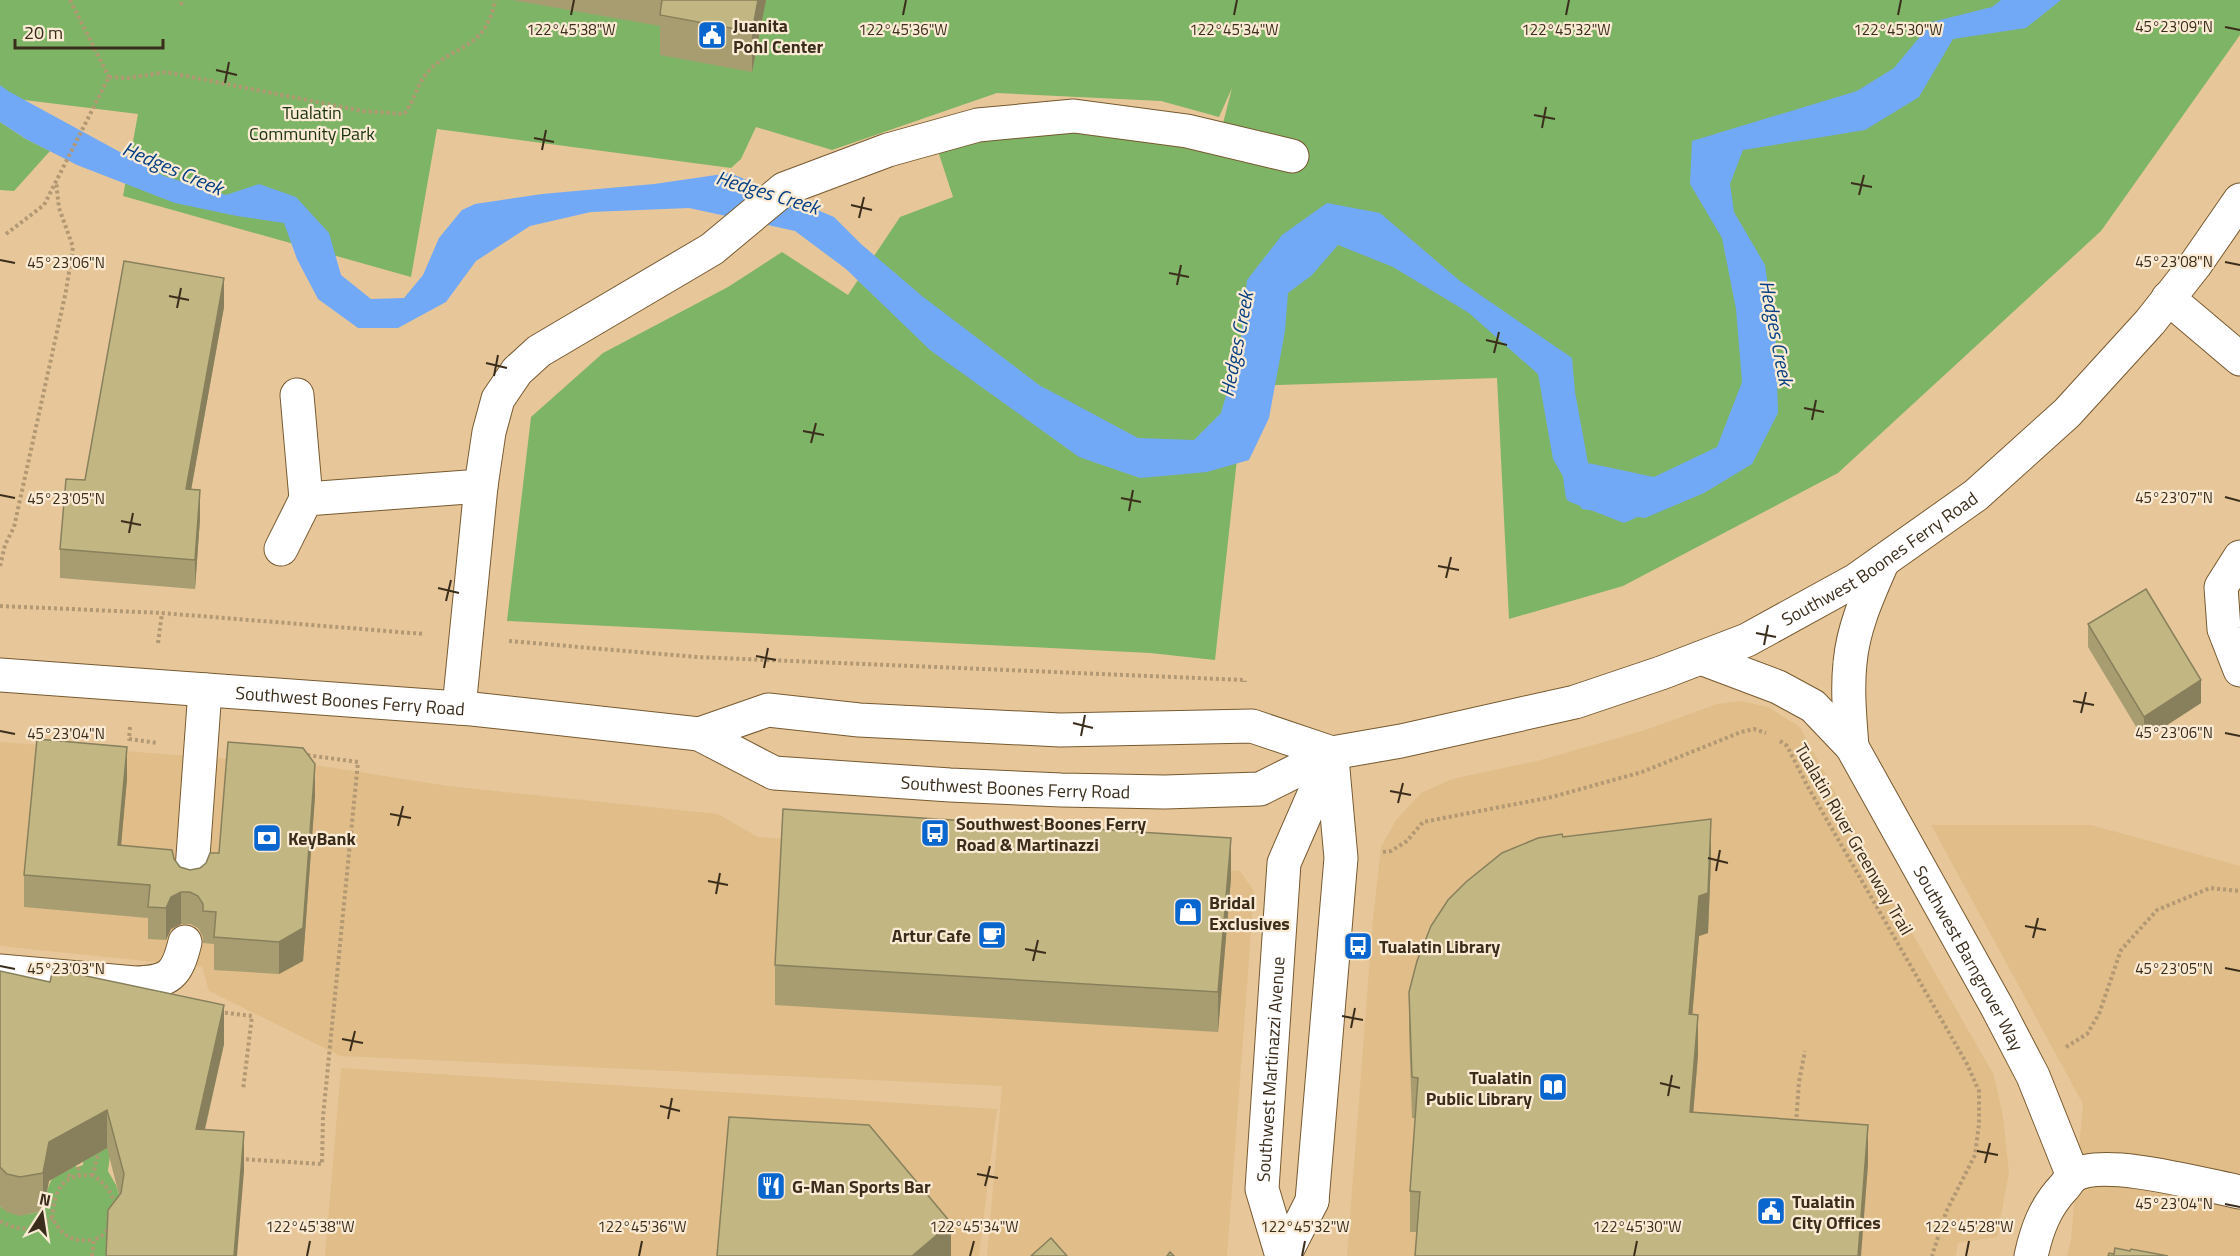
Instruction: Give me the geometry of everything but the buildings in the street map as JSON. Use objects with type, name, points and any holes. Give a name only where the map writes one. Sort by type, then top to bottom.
[{"type":"main road","points":[[459,708],[481,486],[489,432],[498,399],[517,371],[539,351],[712,249],[784,189],[888,150],[978,125],[1074,116],[1187,131],[1292,156]]},
{"type":"main road","name":"Southwest Boones Ferry Road","points":[[0,675],[459,708],[699,734],[774,773],[1061,790],[1165,792],[1260,789],[1332,753],[1401,741],[1575,702],[1701,658],[1756,635],[1856,580],[1976,495],[2067,413],[2150,322],[2195,265],[2240,200]]},
{"type":"main road","points":[[2168,298],[2240,359]]},
{"type":"main road","points":[[281,549],[306,499],[297,395]]},
{"type":"main road","points":[[306,499],[481,486]]},
{"type":"main road","points":[[2240,557],[2221,587],[2224,629],[2240,670]]},
{"type":"main road","points":[[1852,747],[1848,699],[1850,661],[1857,627],[1883,561]]},
{"type":"main road","points":[[1701,658],[1778,687],[1813,706],[1852,747]]},
{"type":"main road","points":[[191,884],[206,690]]},
{"type":"main road","name":"Southwest Boones Ferry Road","points":[[699,734],[768,710],[859,720],[1060,730],[1252,726],[1332,753]]},
{"type":"main road","name":"Southwest Barngrover Way","points":[[1852,747],[1991,997],[2032,1076],[2073,1176]]},
{"type":"main road","name":"Southwest Martinazzi Avenue","points":[[1283,1256],[1312,1201],[1341,858],[1332,753]]},
{"type":"main road","name":"Southwest Martinazzi Avenue","points":[[1283,1256],[1262,1189],[1284,863],[1332,753]]},
{"type":"main road","points":[[0,971],[156,982],[169,975],[180,964],[185,942]]},
{"type":"main road","points":[[2031,1256],[2036,1232],[2046,1211],[2073,1176],[2095,1170],[2125,1169],[2240,1192]]},
{"type":"path","points":[[70,0],[109,77]]},
{"type":"path","points":[[109,77],[128,78],[166,72],[362,111],[404,114],[413,103],[423,77],[440,61],[478,38],[493,10],[495,0]]},
{"type":"path","points":[[6,234],[44,205],[109,77]]},
{"type":"path","points":[[0,566],[5,545],[14,527],[66,291],[73,247],[59,208],[56,181]]},
{"type":"path","points":[[0,606],[162,613]]},
{"type":"path","points":[[134,684],[129,739],[201,748]]},
{"type":"path","name":"Tualatin River Greenway Trail","points":[[1423,822],[1552,796],[1642,772],[1741,732],[1754,729],[1771,734]]},
{"type":"path","name":"Tualatin River Greenway Trail","points":[[1779,740],[1787,746],[1808,787],[1967,1064],[1979,1091],[1979,1124],[1975,1155],[1946,1212],[1932,1256]]},
{"type":"path","points":[[235,1159],[322,1164],[323,1117],[358,762],[302,755]]},
{"type":"path","points":[[2076,1042],[2087,1034],[2100,1014],[2121,950],[2157,910],[2210,888],[2240,891]]},
{"type":"path","points":[[220,1012],[252,1016],[243,1090]]},
{"type":"path","points":[[1795,1129],[1805,1051]]},
{"type":"path","points":[[93,1175],[99,1149],[111,1150]]},
{"type":"path","points":[[78,1159],[79,1175]]},
{"type":"path","points":[[59,1172],[65,1169],[71,1178]]},
{"type":"path","points":[[111,1225],[103,1235],[94,1240],[77,1241],[61,1232],[52,1218],[58,1189],[67,1179],[79,1175],[93,1175],[111,1192],[115,1208]]},
{"type":"path","points":[[0,1221],[21,1230],[39,1226],[52,1218]]},
{"type":"path","points":[[92,1256],[94,1240]]},
{"type":"shaded area","points":[[1741,701],[1768,707],[1800,727],[1892,898],[1994,1075],[2003,1117],[2009,1172],[1997,1237],[1958,1243],[1956,1256],[1347,1256],[1373,918],[1381,847],[1396,820],[1421,793],[1452,779],[1537,761],[1642,731],[1717,704]]},
{"type":"shaded area","points":[[0,742],[315,765],[448,786],[718,814],[758,837],[1240,871],[1254,891],[1227,1256],[987,1256],[1002,1086],[341,1056],[209,991],[202,967],[0,946]]},
{"type":"shaded area","points":[[1931,825],[2091,825],[2240,866],[2240,1256],[2067,1256],[2071,1239],[2083,1104]]},
{"type":"shaded area","points":[[341,1068],[997,1109],[979,1256],[325,1256]]},
{"type":"green space","name":"Tualatin Community Park","points":[[0,0],[2240,0],[2240,35],[2101,231],[1838,473],[1623,586],[1509,619],[1497,378],[1245,386],[1215,660],[1150,653],[507,621],[531,417],[603,353],[728,287],[782,252],[848,295],[900,217],[953,197],[938,151],[1062,125],[1218,143],[1232,88],[1219,117],[1161,101],[997,93],[832,150],[756,127],[741,159],[731,168],[437,129],[411,277],[123,196],[138,114],[0,97]]},
{"type":"green space","points":[[0,122],[50,151],[14,191],[0,190]]},
{"type":"green space","points":[[85,1136],[112,1140],[108,1171],[116,1185],[124,1212],[108,1256],[0,1256],[0,1206],[15,1214],[43,1211],[51,1181],[70,1164],[77,1167],[83,1165]]},
{"type":"water","points":[[2001,0],[2061,0],[2026,28],[1953,39],[1919,97],[1865,130],[1743,150],[1730,184],[1734,212],[1765,265],[1776,343],[1778,413],[1752,464],[1704,493],[1645,518],[1582,509],[1553,459],[1538,374],[1469,313],[1393,267],[1338,245],[1312,275],[1288,293],[1285,331],[1269,418],[1249,460],[1207,472],[1140,478],[1079,457],[930,350],[846,269],[795,231],[689,208],[591,212],[530,226],[476,261],[446,302],[398,328],[358,328],[318,299],[297,259],[284,223],[175,203],[77,165],[26,139],[0,122],[0,85],[164,176],[226,195],[259,184],[296,197],[329,233],[341,275],[371,299],[404,298],[423,275],[439,238],[462,210],[475,204],[542,194],[654,184],[730,173],[834,217],[861,244],[922,296],[1039,385],[1138,438],[1194,440],[1221,413],[1240,347],[1247,280],[1282,235],[1327,203],[1380,213],[1460,281],[1572,358],[1575,392],[1588,463],[1654,477],[1717,447],[1742,382],[1736,309],[1722,238],[1690,184],[1692,141],[1857,91],[1894,68],[1932,22],[1992,7]]},
{"type":"waterway","name":"Hedges Creek","points":[[1570,473],[1573,495],[1624,515],[1643,506]]},
{"type":"place","name":"Juanita Pohl Center","points":[[712,35]]},
{"type":"place","name":"Southwest Boones Ferry Road & Martinazzi","points":[[935,833]]},
{"type":"place","name":"KeyBank","points":[[267,838]]},
{"type":"place","name":"Bridal Exclusives","points":[[1188,912]]},
{"type":"place","name":"Artur Cafe","points":[[992,935]]},
{"type":"place","name":"Tualatin Library","points":[[1358,946]]},
{"type":"place","name":"Tualatin Public Library","points":[[1553,1087]]},
{"type":"place","name":"G-Man Sports Bar","points":[[771,1186]]},
{"type":"place","name":"Tualatin City Offices","points":[[1771,1211]]}]
